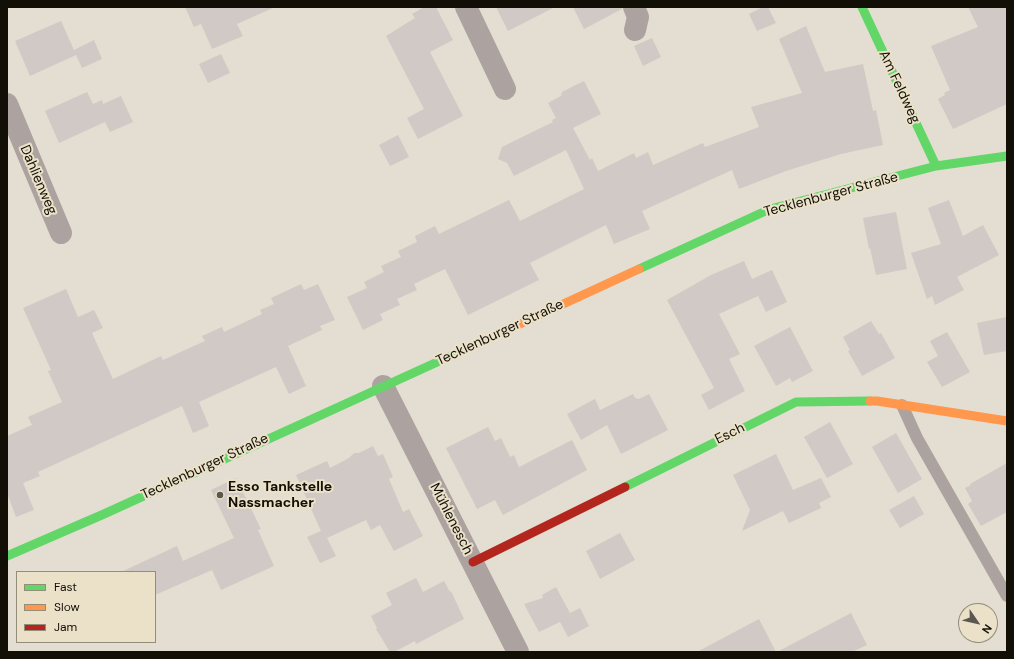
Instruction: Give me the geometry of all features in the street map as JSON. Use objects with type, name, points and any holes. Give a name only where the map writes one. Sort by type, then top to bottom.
[{"type":"street","points":[[466,7],[505,89]]},
{"type":"street","points":[[634,7],[638,17],[635,30]]},
{"type":"street","name":"Am Feldweg","points":[[862,7],[936,166]]},
{"type":"street","name":"Dahlienweg","points":[[7,104],[61,233]]},
{"type":"street","name":"Tecklenburger Straße","points":[[7,556],[770,209],[936,166],[1007,156]]},
{"type":"street","name":"Mühlenesch","points":[[383,386],[518,652]]},
{"type":"street","name":"Esch","points":[[473,562],[796,402],[877,401],[1007,421]]},
{"type":"lane","points":[[902,405],[917,438],[1007,596]]},
{"type":"building","points":[[185,7],[275,7],[237,24],[243,36],[212,49],[201,24],[194,27]]},
{"type":"building","points":[[424,7],[436,7],[453,40],[430,52],[463,116],[418,139],[407,118],[424,109],[386,36],[415,18],[412,14]]},
{"type":"building","points":[[496,7],[555,7],[508,31]]},
{"type":"building","points":[[573,7],[622,7],[622,9],[584,29]]},
{"type":"building","points":[[763,7],[768,7],[776,23],[757,31],[749,14]]},
{"type":"building","points":[[968,7],[1007,7],[1007,104],[953,129],[938,99],[950,90],[931,46],[978,27]]},
{"type":"building","points":[[61,21],[74,50],[94,40],[102,59],[82,68],[76,55],[30,76],[15,41]]},
{"type":"building","points":[[806,26],[825,72],[863,64],[873,111],[876,110],[883,145],[841,154],[786,171],[739,189],[732,170],[642,211],[650,229],[614,244],[606,225],[530,263],[539,280],[468,315],[445,269],[414,284],[417,290],[397,299],[400,305],[380,314],[383,320],[363,330],[347,297],[367,288],[364,282],[384,272],[381,266],[401,257],[398,251],[417,242],[415,236],[435,226],[439,234],[509,200],[520,221],[584,189],[566,150],[514,176],[507,163],[498,159],[502,147],[553,122],[552,120],[556,118],[548,103],[561,96],[562,92],[584,81],[601,114],[573,128],[590,160],[592,158],[598,171],[634,153],[636,158],[648,152],[653,165],[703,143],[705,147],[759,127],[751,107],[802,93],[779,39]]},
{"type":"building","points":[[652,38],[661,57],[643,66],[634,46]]},
{"type":"building","points":[[221,54],[230,73],[208,83],[199,64]]},
{"type":"building","points":[[87,92],[93,104],[102,100],[103,104],[121,96],[133,122],[110,132],[105,122],[59,143],[45,111]]},
{"type":"building","points":[[398,135],[409,157],[390,166],[379,145]]},
{"type":"building","points":[[949,200],[963,236],[983,225],[999,255],[957,277],[964,290],[935,305],[932,296],[927,299],[911,253],[941,244],[928,208]]},
{"type":"building","points":[[896,212],[907,269],[876,275],[863,218]]},
{"type":"building","points":[[744,261],[752,279],[772,270],[787,302],[766,312],[758,296],[719,314],[740,354],[729,359],[745,391],[709,410],[701,395],[714,388],[667,300],[711,275]]},
{"type":"building","points":[[301,284],[304,290],[318,284],[335,320],[320,326],[322,330],[288,346],[306,386],[289,394],[276,367],[199,402],[209,426],[193,433],[182,406],[38,472],[40,476],[23,483],[34,510],[16,517],[7,493],[7,436],[32,425],[28,417],[62,402],[48,371],[51,370],[23,308],[66,289],[78,317],[94,310],[103,328],[92,333],[113,379],[161,356],[163,360],[205,341],[202,336],[222,327],[224,332],[262,314],[260,310],[274,304],[271,298]]},
{"type":"building","points":[[1007,317],[1007,351],[984,355],[977,323]]},
{"type":"building","points":[[871,321],[879,334],[881,333],[895,358],[862,376],[848,351],[850,350],[843,337]]},
{"type":"building","points":[[790,327],[813,371],[792,382],[790,378],[776,386],[754,346]]},
{"type":"building","points":[[947,332],[970,372],[942,387],[927,362],[938,356],[930,341]]},
{"type":"building","points":[[633,394],[635,398],[639,399],[649,394],[668,430],[621,454],[607,425],[581,440],[567,414],[595,399],[600,410]]},
{"type":"building","points":[[830,422],[853,464],[827,478],[804,437]]},
{"type":"building","points":[[488,427],[495,441],[501,438],[510,457],[514,455],[519,467],[572,440],[587,470],[503,515],[495,500],[477,509],[446,448]]},
{"type":"building","points":[[896,433],[922,479],[898,493],[872,447]]},
{"type":"building","points":[[373,446],[378,456],[383,454],[393,477],[389,479],[403,512],[409,509],[423,536],[394,551],[380,525],[371,530],[366,520],[327,538],[336,556],[320,563],[307,537],[321,531],[296,475],[327,461],[330,468],[349,458],[354,453],[359,453]]},
{"type":"building","points":[[776,454],[793,490],[821,478],[831,497],[819,503],[821,508],[789,523],[783,511],[742,531],[750,510],[733,475]]},
{"type":"building","points":[[1007,463],[1007,512],[981,526],[968,504],[972,501],[965,488]]},
{"type":"building","points":[[236,478],[261,529],[258,530],[274,566],[221,590],[212,570],[156,595],[156,571],[123,571],[177,546],[183,561],[234,538],[211,490]]},
{"type":"building","points":[[914,496],[924,514],[900,528],[889,510]]},
{"type":"building","points":[[620,533],[635,560],[600,579],[586,551]]},
{"type":"building","points":[[416,578],[423,592],[444,581],[450,592],[451,591],[464,619],[416,644],[415,641],[394,652],[390,652],[376,629],[377,628],[371,616],[392,605],[386,593]]},
{"type":"building","points":[[556,587],[570,613],[580,608],[589,626],[568,637],[560,622],[539,632],[524,604],[543,598],[542,595]]},
{"type":"building","points":[[851,613],[867,645],[852,652],[777,652]]},
{"type":"building","points":[[759,619],[776,652],[697,652]]},
{"type":"traffic: fast","points":[[862,7],[936,166]]},
{"type":"traffic: fast","points":[[639,269],[770,209],[936,166],[1007,156]]},
{"type":"traffic: fast","points":[[7,556],[104,514],[468,348]]},
{"type":"traffic: fast","points":[[625,487],[796,402],[870,401]]},
{"type":"traffic: slow","points":[[468,348],[639,269]]},
{"type":"traffic: slow","points":[[870,401],[1007,421]]},
{"type":"traffic: jam","points":[[473,562],[625,487]]},
{"type":"place","name":"Esso Tankstelle Nassmacher","points":[[220,495]]}]
